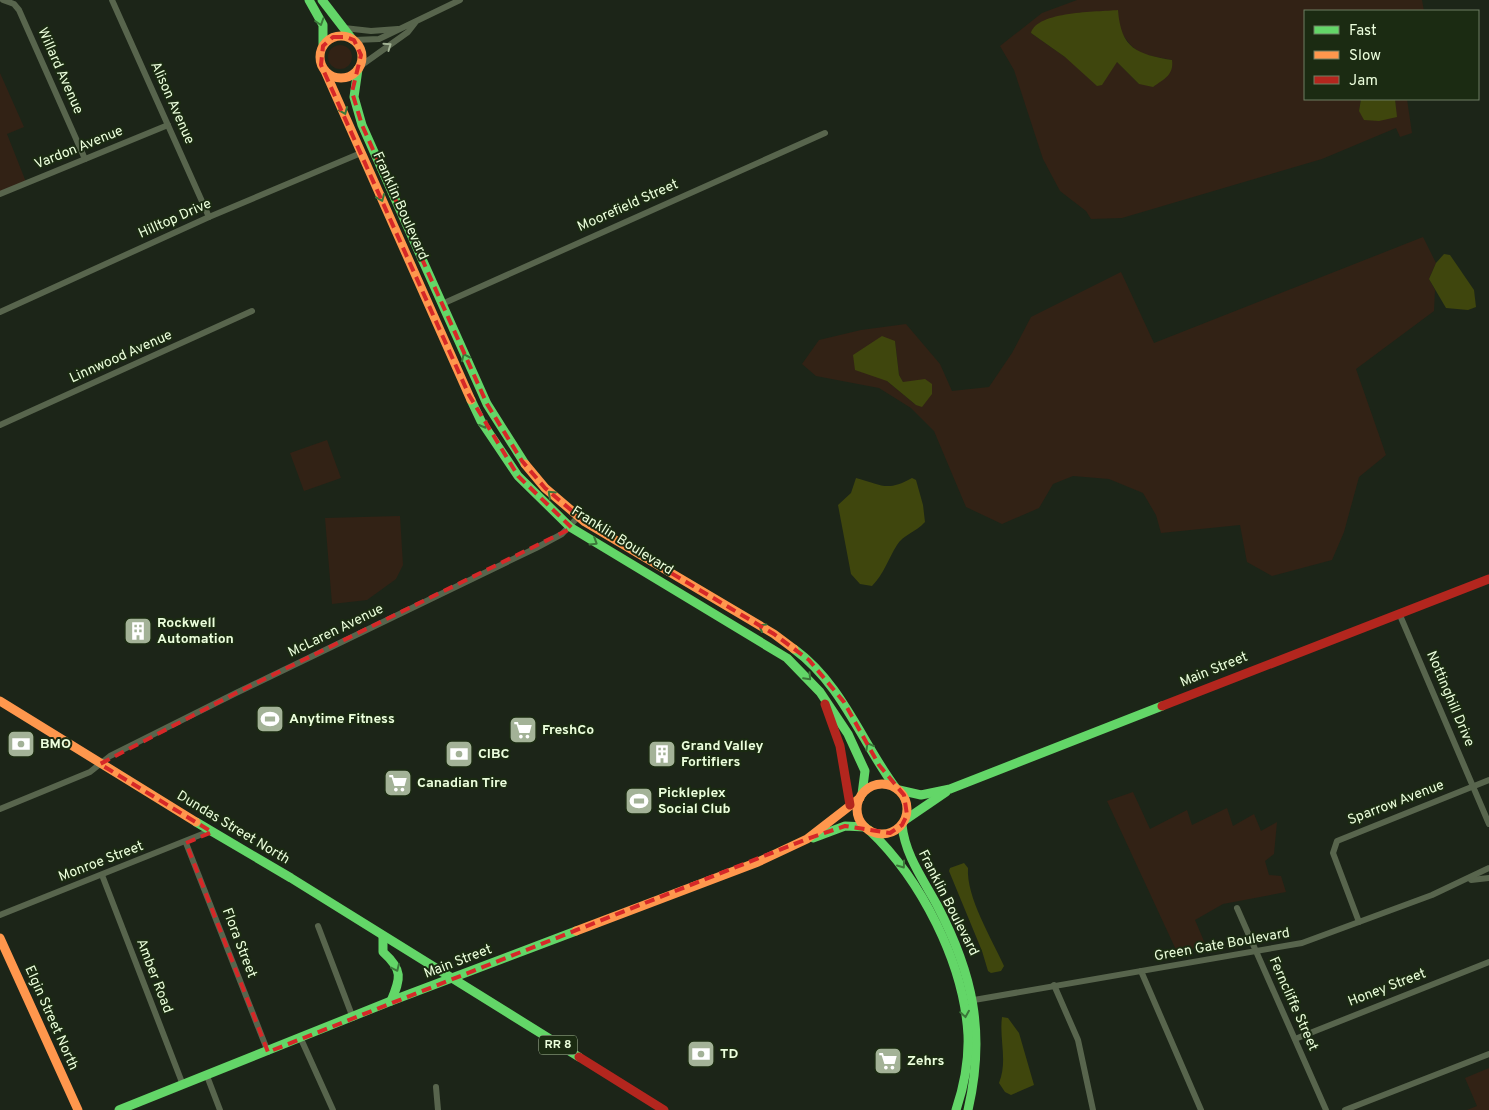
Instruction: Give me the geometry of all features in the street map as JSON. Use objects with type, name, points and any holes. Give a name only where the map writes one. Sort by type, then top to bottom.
[{"type":"main road","points":[[309,0],[322,25],[323,46],[320,58],[325,71],[330,75],[343,78],[359,68],[361,55],[353,40],[322,0]]},
{"type":"main road","points":[[323,46],[333,37],[340,36],[353,40]]},
{"type":"main road","name":"Franklin Boulevard","points":[[359,68],[353,82],[352,100],[486,404],[500,429],[522,461],[545,488],[578,516],[774,634],[808,660],[844,702],[880,765],[897,788]]},
{"type":"main road","name":"Franklin Boulevard","points":[[325,71],[481,421],[518,476],[538,498],[570,527],[787,658],[820,692],[838,717],[863,763],[865,781],[861,796]]},
{"type":"main road","name":"Main Street","points":[[897,788],[922,795],[950,789],[1489,579]]},
{"type":"main road","points":[[820,692],[837,733],[850,806]]},
{"type":"main road","name":"Dundas Street North","points":[[0,701],[210,831],[291,878],[452,980]]},
{"type":"main road","points":[[878,784],[897,788],[907,801],[908,808],[903,823],[890,833],[882,834],[867,829],[857,812],[861,796],[878,784]]},
{"type":"main road","name":"Main Street","points":[[903,823],[917,810],[950,789]]},
{"type":"main road","name":"Main Street","points":[[808,839],[861,796]]},
{"type":"main road","name":"Franklin Boulevard","points":[[903,823],[907,852],[928,887],[947,926],[969,980],[974,1000],[979,1053],[975,1084],[968,1110]]},
{"type":"main road","name":"Main Street","points":[[119,1110],[391,1002],[758,862],[808,839],[845,826],[867,829]]},
{"type":"main road","name":"Franklin Boulevard","points":[[867,829],[886,846],[910,878],[931,918],[958,981],[968,1034],[966,1071],[956,1110]]},
{"type":"main road","points":[[383,937],[383,952],[396,964],[400,972],[399,982],[391,1002]]},
{"type":"main road","name":"Elgin Street North","points":[[0,938],[78,1110]]},
{"type":"main road","name":"RR 8","points":[[452,980],[664,1110]]},
{"type":"street","name":"Willard Avenue","points":[[3,0],[14,4],[19,10],[85,159]]},
{"type":"street","name":"Alison Avenue","points":[[112,0],[209,217]]},
{"type":"street","points":[[353,40],[379,39],[460,0]]},
{"type":"street","points":[[359,68],[408,32],[415,23]]},
{"type":"street","points":[[344,28],[371,31],[399,29]]},
{"type":"street","name":"Vardon Avenue","points":[[0,194],[168,125]]},
{"type":"street","name":"Moorefield Street","points":[[442,304],[825,133]]},
{"type":"street","name":"Hilltop Drive","points":[[0,312],[209,217],[361,153]]},
{"type":"street","name":"Linnwood Avenue","points":[[0,425],[252,311]]},
{"type":"street","name":"McLaren Avenue","points":[[0,809],[90,772],[110,756],[536,548],[570,527],[578,516]]},
{"type":"street","name":"Nottinghill Drive","points":[[1399,613],[1489,824]]},
{"type":"street","name":"Sparrow Avenue","points":[[1359,922],[1333,853],[1337,840],[1489,780]]},
{"type":"street","name":"Monroe Street","points":[[0,915],[186,843],[210,831]]},
{"type":"street","name":"Flora Street","points":[[186,843],[268,1052]]},
{"type":"street","name":"Green Gate Boulevard","points":[[974,1000],[1302,943],[1464,881],[1489,868]]},
{"type":"street","name":"Amber Road","points":[[102,876],[183,1085]]},
{"type":"street","name":"Green Gate Boulevard","points":[[1464,881],[1489,878]]},
{"type":"street","name":"Ferncliffe Street","points":[[1237,908],[1326,1110]]},
{"type":"street","points":[[318,926],[353,1018]]},
{"type":"street","name":"Honey Street","points":[[1295,1039],[1489,962]]},
{"type":"street","points":[[1141,971],[1201,1110]]},
{"type":"street","points":[[1054,985],[1078,1040],[1094,1110]]},
{"type":"street","points":[[301,1039],[333,1110]]},
{"type":"street","points":[[1346,1110],[1489,1054]]},
{"type":"street","points":[[207,1076],[220,1110]]},
{"type":"street","points":[[436,1087],[438,1110]]},
{"type":"highlighted area","points":[[333,37],[346,37],[354,40],[361,55],[352,92],[362,125],[487,404],[522,461],[545,488],[585,522],[774,634],[809,660],[844,702],[879,765],[904,795],[907,815],[902,825],[890,833],[845,826],[807,839],[268,1052],[186,843],[212,832],[100,764],[236,693],[572,528],[518,476],[469,395],[321,65],[323,46]]},
{"type":"shaded area","points":[[1077,0],[1422,0],[1424,10],[1304,10],[1304,100],[1361,100],[1359,111],[1396,117],[1395,100],[1407,100],[1412,133],[1400,137],[1396,128],[1322,159],[1122,218],[1091,219],[1086,211],[1060,191],[1043,159],[1014,70],[1000,46],[1042,13]],"holes":[[[1119,29],[1130,44],[1146,55],[1172,60],[1139,84],[1117,62],[1065,57],[1031,33]]]},
{"type":"shaded area","points":[[1118,10],[1123,33],[1133,47],[1149,55],[1172,60],[1170,73],[1153,87],[1139,84],[1117,62],[1102,85],[1097,86],[1065,57],[1031,33],[1044,20],[1083,12]]},
{"type":"shaded area","points":[[340,45],[348,49],[352,57],[348,65],[340,69],[332,65],[328,57],[332,49]]},
{"type":"shaded area","points":[[0,73],[24,127],[7,134],[26,182],[0,194]]},
{"type":"shaded area","points":[[1361,100],[1395,100],[1397,117],[1379,121],[1364,120],[1359,111]]},
{"type":"shaded area","points":[[1423,237],[1436,263],[1429,279],[1435,290],[1434,311],[1356,369],[1386,455],[1359,477],[1344,532],[1332,560],[1272,576],[1247,562],[1240,525],[1161,533],[1156,515],[1143,493],[1109,479],[1073,476],[1053,484],[1039,508],[1002,524],[966,507],[934,431],[911,408],[879,388],[816,376],[802,364],[819,340],[861,330],[906,324],[940,364],[952,391],[989,387],[1012,353],[1031,317],[1121,272],[1154,343]],"holes":[[[895,341],[899,375],[916,405],[887,381]]]},
{"type":"shaded area","points":[[1444,254],[1450,255],[1474,290],[1476,307],[1468,310],[1446,308],[1429,279],[1436,263]]},
{"type":"shaded area","points":[[882,336],[895,341],[899,375],[903,382],[925,379],[932,384],[932,394],[922,407],[916,405],[887,381],[855,370],[853,355]]},
{"type":"shaded area","points":[[327,440],[341,478],[304,491],[290,453]]},
{"type":"shaded area","points":[[856,478],[879,485],[890,486],[912,478],[916,480],[923,505],[925,522],[900,542],[872,586],[860,584],[851,574],[838,505],[851,493]]},
{"type":"shaded area","points":[[400,516],[403,565],[396,579],[367,600],[332,604],[325,518]]},
{"type":"shaded area","points":[[1133,792],[1150,829],[1187,810],[1192,825],[1227,808],[1233,826],[1254,814],[1261,831],[1277,822],[1274,854],[1265,861],[1269,875],[1281,876],[1286,892],[1223,904],[1195,920],[1206,946],[1177,952],[1107,801]]},
{"type":"shaded area","points":[[964,863],[968,868],[968,879],[975,905],[1004,966],[1001,971],[991,973],[988,971],[982,951],[949,871],[950,868]]},
{"type":"shaded area","points":[[1002,1017],[1008,1018],[1019,1033],[1034,1085],[1011,1095],[1005,1092],[999,1083],[1003,1066]]},
{"type":"shaded area","points":[[1489,1068],[1489,1110],[1467,1110],[1477,1106],[1465,1078]]},
{"type":"traffic: fast","points":[[309,0],[323,25],[323,46]]},
{"type":"traffic: fast","points":[[322,0],[352,39]]},
{"type":"traffic: fast","points":[[358,69],[354,97],[362,125],[487,404],[525,464]]},
{"type":"traffic: fast","points":[[471,400],[481,421],[518,476],[570,527],[787,658],[820,692],[848,734],[865,771],[862,794]]},
{"type":"traffic: fast","points":[[794,649],[811,663],[838,696],[895,787]]},
{"type":"traffic: fast","points":[[899,790],[921,795],[950,789],[1162,706]]},
{"type":"traffic: fast","points":[[905,820],[946,792]]},
{"type":"traffic: fast","points":[[196,822],[291,878],[579,1057]]},
{"type":"traffic: fast","points":[[902,825],[911,857],[937,905],[960,955],[973,1004],[976,1029],[976,1055],[968,1110]]},
{"type":"traffic: fast","points":[[813,838],[845,826],[865,827]]},
{"type":"traffic: fast","points":[[869,830],[888,850],[922,897],[949,951],[958,979],[965,1008],[968,1054],[956,1110]]},
{"type":"traffic: fast","points":[[119,1110],[391,1001],[576,931]]},
{"type":"traffic: fast","points":[[383,937],[383,952],[394,964],[398,975],[397,986],[391,1001]]},
{"type":"traffic: slow","points":[[341,36],[356,42],[362,57],[356,72],[341,78],[326,72],[320,57],[326,42],[341,36]]},
{"type":"traffic: slow","points":[[325,71],[471,400]]},
{"type":"traffic: slow","points":[[525,464],[545,488],[585,522],[774,634],[794,649]]},
{"type":"traffic: slow","points":[[0,701],[196,822]]},
{"type":"traffic: slow","points":[[877,784],[887,784],[900,791],[907,804],[907,809],[907,814],[900,827],[887,834],[877,834],[868,830],[861,823],[857,814],[857,804],[861,795],[868,788],[877,784]]},
{"type":"traffic: slow","points":[[576,931],[758,862],[807,839],[860,798]]},
{"type":"traffic: slow","points":[[0,938],[78,1110]]},
{"type":"traffic: jam","points":[[1162,706],[1489,579]]},
{"type":"traffic: jam","points":[[825,704],[840,746],[850,805]]},
{"type":"traffic: jam","points":[[579,1057],[664,1110]]},
{"type":"place","name":"Rockwell Automation","points":[[138,631]]},
{"type":"place","name":"Anytime Fitness","points":[[270,719]]},
{"type":"place","name":"FreshCo","points":[[523,730]]},
{"type":"place","name":"BMO","points":[[21,744]]},
{"type":"place","name":"CIBC","points":[[459,754]]},
{"type":"place","name":"Grand Valley Fortifiers","points":[[662,754]]},
{"type":"place","name":"Canadian Tire","points":[[398,783]]},
{"type":"place","name":"Pickleplex Social Club","points":[[639,801]]},
{"type":"place","name":"TD","points":[[701,1054]]},
{"type":"place","name":"Zehrs","points":[[888,1061]]}]
